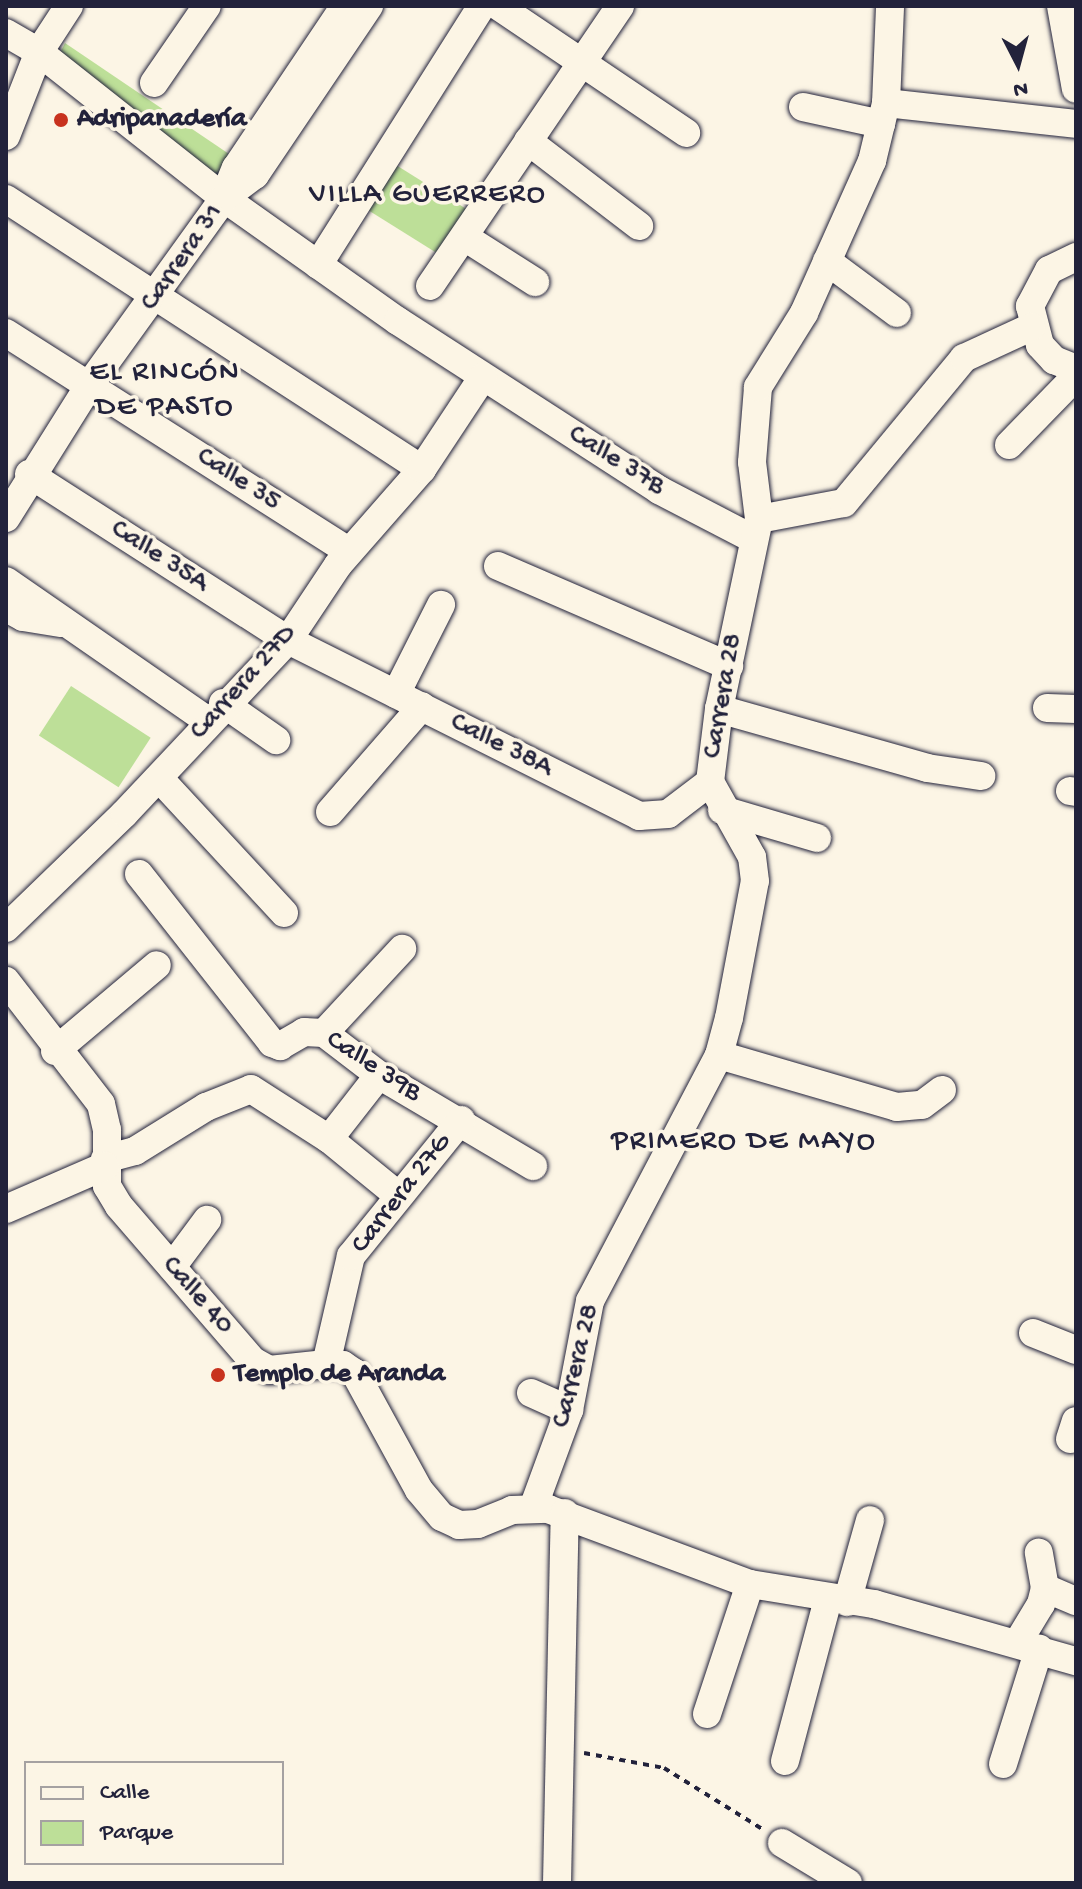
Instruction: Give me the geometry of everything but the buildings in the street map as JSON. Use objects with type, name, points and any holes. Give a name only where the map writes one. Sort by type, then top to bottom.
[{"type":"street","points":[[6,136],[19,45],[69,6]]},
{"type":"street","points":[[154,83],[207,6]]},
{"type":"street","points":[[224,198],[236,168],[345,6]]},
{"type":"street","name":"Carrera 31","points":[[6,518],[29,474],[90,384],[158,294],[224,198],[255,175],[369,6]]},
{"type":"street","points":[[318,265],[482,6]]},
{"type":"street","points":[[498,6],[686,133]]},
{"type":"street","points":[[430,286],[466,238],[620,6]]},
{"type":"street","name":"Carrera 28","points":[[533,1508],[569,1410],[590,1301],[719,1055],[755,881],[752,857],[722,810],[710,782],[719,709],[756,529],[752,462],[758,387],[804,313],[872,161],[884,114],[890,6]]},
{"type":"street","points":[[1061,6],[1076,89]]},
{"type":"street","name":"Calle 37B","points":[[19,45],[224,198],[483,377],[659,490],[756,529]]},
{"type":"street","points":[[803,107],[1076,124]]},
{"type":"street","points":[[528,141],[639,226]]},
{"type":"street","points":[[6,199],[158,294],[422,469]]},
{"type":"street","points":[[466,238],[535,282]]},
{"type":"street","points":[[1076,257],[1049,270],[1036,286],[1031,327],[1054,360],[1076,369]]},
{"type":"street","points":[[827,261],[897,313]]},
{"type":"street","points":[[756,529],[844,503],[964,358],[1031,327]]},
{"type":"street","name":"Calle 35","points":[[6,333],[348,551]]},
{"type":"street","points":[[1009,445],[1076,376]]},
{"type":"street","name":"Carrera 27D","points":[[6,928],[159,778],[215,712],[288,640],[348,551],[422,469],[483,377]]},
{"type":"street","name":"Calle 35A","points":[[29,474],[288,640]]},
{"type":"street","points":[[498,566],[729,666]]},
{"type":"street","points":[[6,581],[67,623],[215,712],[276,740]]},
{"type":"street","points":[[330,812],[409,700],[441,605]]},
{"type":"street","points":[[6,608],[23,617],[67,623]]},
{"type":"street","name":"Calle 38A","points":[[288,640],[639,816],[668,814],[710,782]]},
{"type":"street","points":[[1047,708],[1076,709]]},
{"type":"street","points":[[719,709],[927,768],[981,776]]},
{"type":"street","points":[[159,778],[284,913]]},
{"type":"street","points":[[722,810],[817,838]]},
{"type":"street","name":"Calle 39B","points":[[139,874],[272,1043],[280,1046],[304,1032],[324,1033],[379,1075],[461,1120],[533,1166]]},
{"type":"street","points":[[324,1033],[402,949]]},
{"type":"street","points":[[55,1051],[157,965]]},
{"type":"street","name":"Calle 40","points":[[6,981],[55,1051],[101,1104],[107,1130],[107,1186],[119,1206],[253,1361],[287,1371],[326,1364]]},
{"type":"street","points":[[719,1055],[897,1107],[922,1105],[942,1090]]},
{"type":"street","points":[[329,1139],[379,1075]]},
{"type":"street","points":[[6,1209],[166,1135],[206,1107],[251,1089],[329,1139],[399,1196]]},
{"type":"street","name":"Carrera 27G","points":[[326,1364],[351,1256],[461,1120]]},
{"type":"street","points":[[172,1267],[207,1220]]},
{"type":"street","points":[[1033,1333],[1076,1350]]},
{"type":"street","points":[[326,1364],[343,1365],[355,1373],[419,1490],[442,1517],[459,1525],[533,1508],[565,1513],[750,1584],[874,1604],[1076,1661]]},
{"type":"street","points":[[531,1393],[569,1410]]},
{"type":"street","points":[[557,1883],[565,1513]]},
{"type":"street","points":[[785,1761],[838,1600],[870,1520]]},
{"type":"street","points":[[1003,1764],[1028,1645],[1045,1588],[1039,1553]]},
{"type":"street","points":[[707,1714],[750,1584]]},
{"type":"street","points":[[1045,1588],[1076,1601]]},
{"type":"street","points":[[782,1843],[848,1883]]},
{"type":"path","points":[[562,1749],[664,1768],[711,1793],[782,1843]]},
{"type":"green space","points":[[65,43],[232,156],[216,183],[58,57]]},
{"type":"green space","points":[[396,165],[466,209],[438,254],[368,210]]},
{"type":"green space","points":[[71,686],[151,738],[119,787],[39,735]]},
{"type":"place","name":"Adripanadería","points":[[61,120]]},
{"type":"place","name":"Templo de Aranda","points":[[218,1375]]},
{"type":"district","name":"VILLA GUERRERO","points":[[428,196]]},
{"type":"district","name":"EL RINCÓN DE PASTO","points":[[165,391]]},
{"type":"district","name":"PRIMERO DE MAYO","points":[[744,1143]]}]
